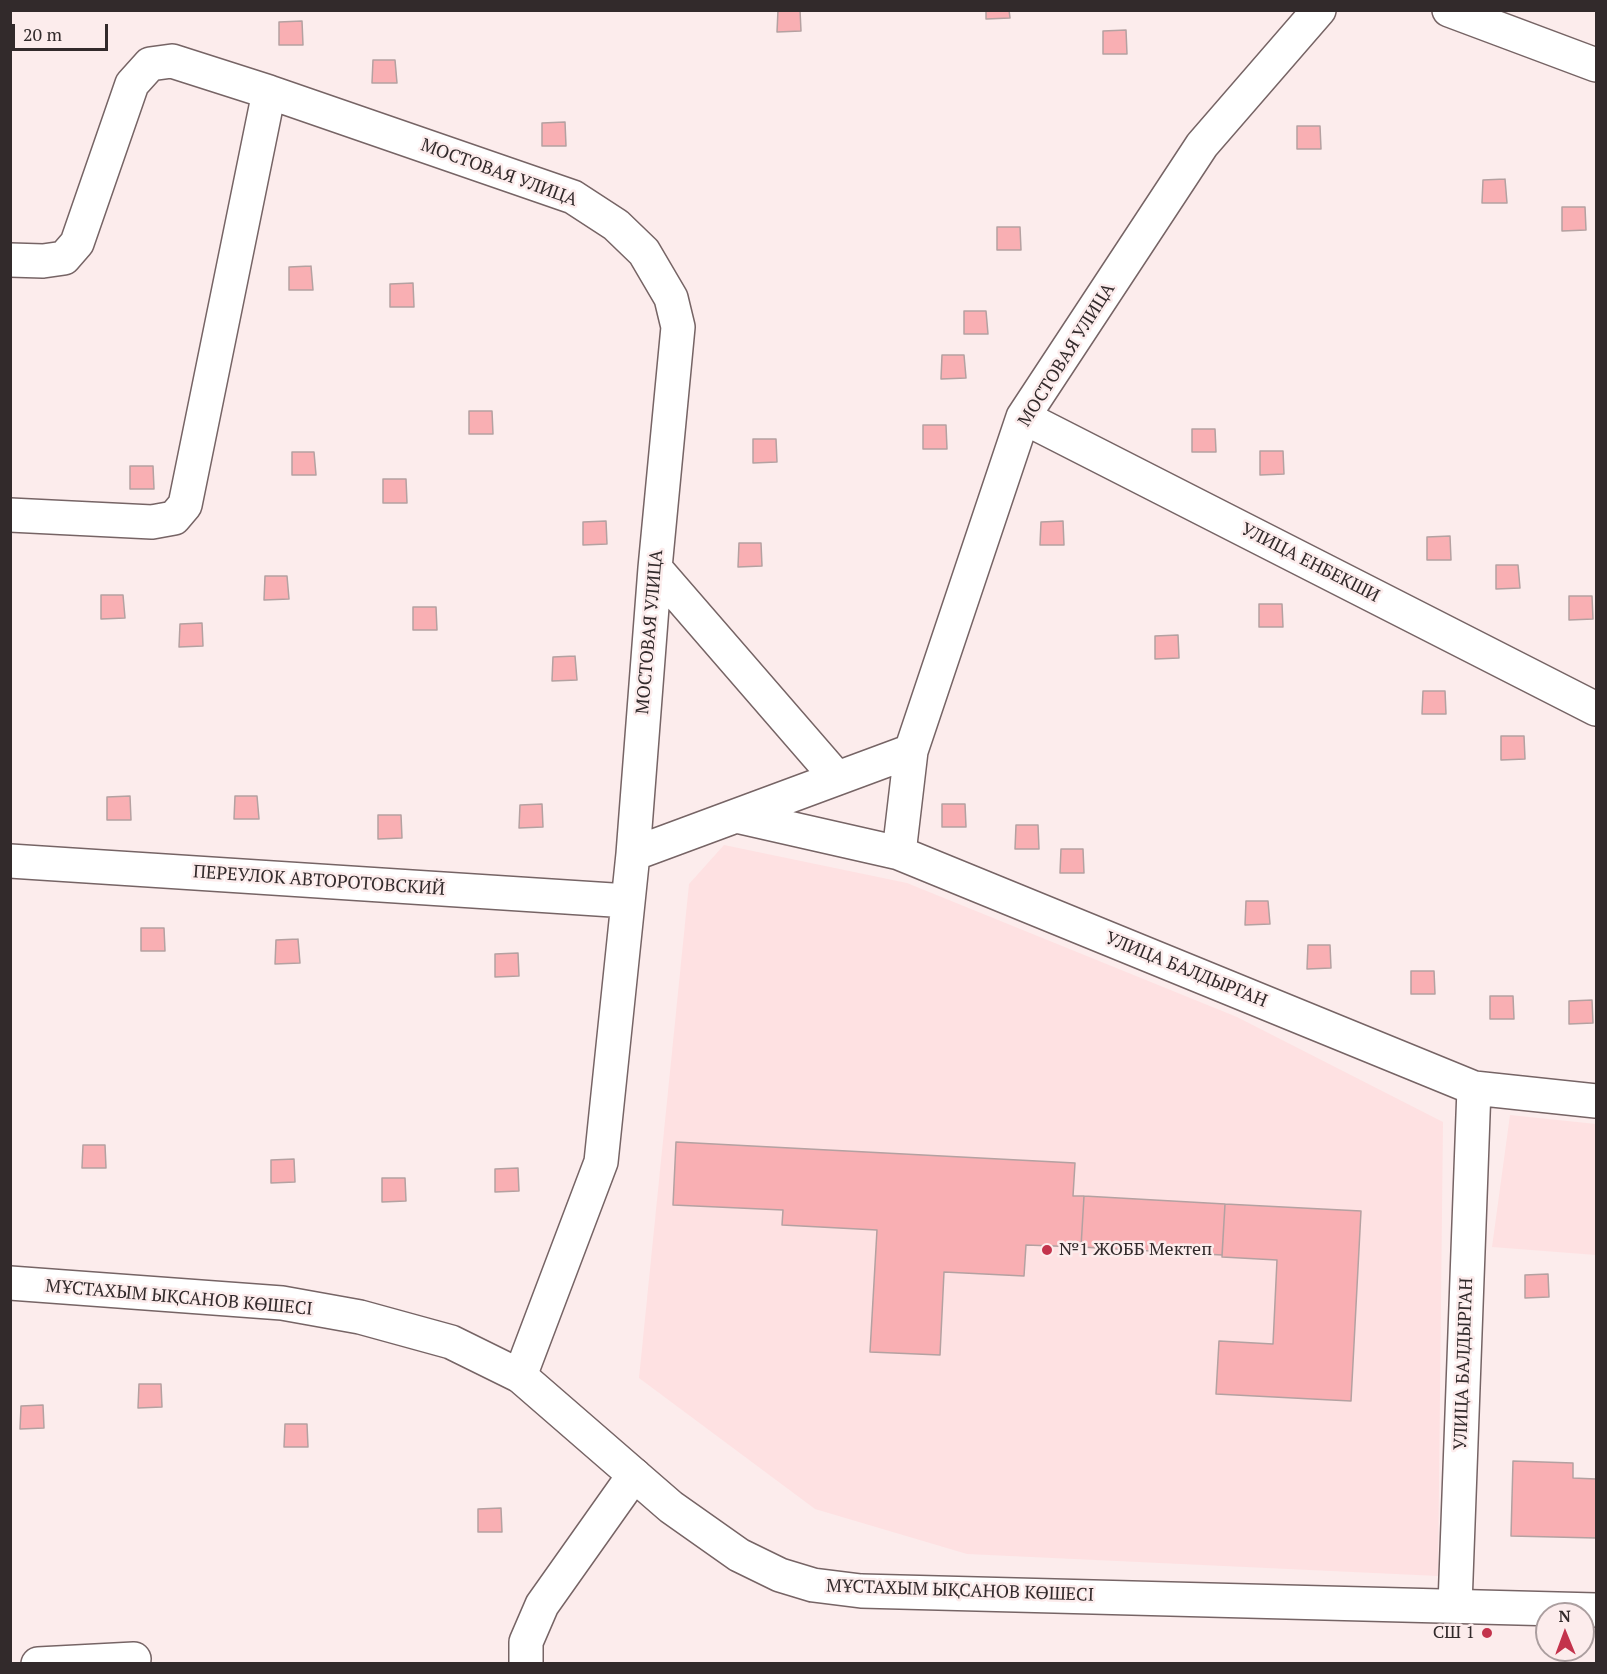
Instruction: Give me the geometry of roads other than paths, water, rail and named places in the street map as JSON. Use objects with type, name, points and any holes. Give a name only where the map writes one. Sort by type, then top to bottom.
[{"type":"street","name":"МОСТОВАЯ УЛИЦА","points":[[899,853],[911,750],[1023,417],[1202,145],[1319,10]]},
{"type":"street","points":[[1449,10],[1596,65]]},
{"type":"street","name":"МОСТОВАЯ УЛИЦА","points":[[10,260],[43,261],[64,258],[77,243],[132,84],[150,64],[172,61],[573,197],[616,225],[644,252],[671,298],[678,327],[655,568],[633,854],[601,1162],[520,1377]]},
{"type":"street","points":[[10,516],[152,522],[174,519],[185,505],[269,92]]},
{"type":"street","name":"УЛИЦА ЕНБЕКШИ","points":[[1023,417],[1596,709]]},
{"type":"street","points":[[655,568],[837,778]]},
{"type":"street","points":[[633,854],[911,750]]},
{"type":"street","name":"УЛИЦА БАЛДЫРГАН","points":[[736,816],[899,853],[1474,1088],[1596,1101]]},
{"type":"street","name":"ПЕРЕУЛОК АВТОРОТОВСКИЙ","points":[[10,861],[628,901]]},
{"type":"street","name":"УЛИЦА БАЛДЫРГАН","points":[[1455,1605],[1474,1088]]},
{"type":"street","name":"МҰСТАХЫМ ЫҚСАНОВ КӨШЕСІ","points":[[10,1283],[282,1303],[360,1317],[451,1342],[520,1377],[671,1506],[739,1555],[780,1575],[813,1585],[861,1591],[1596,1610]]},
{"type":"street","points":[[526,1664],[526,1642],[542,1605],[634,1475]]},
{"type":"street","points":[[38,1664],[134,1659]]},
{"type":"place","name":"№1 ЖОББ Мектеп","points":[[1047,1250]]},
{"type":"place","name":"СШ 1","points":[[1487,1633]]}]
